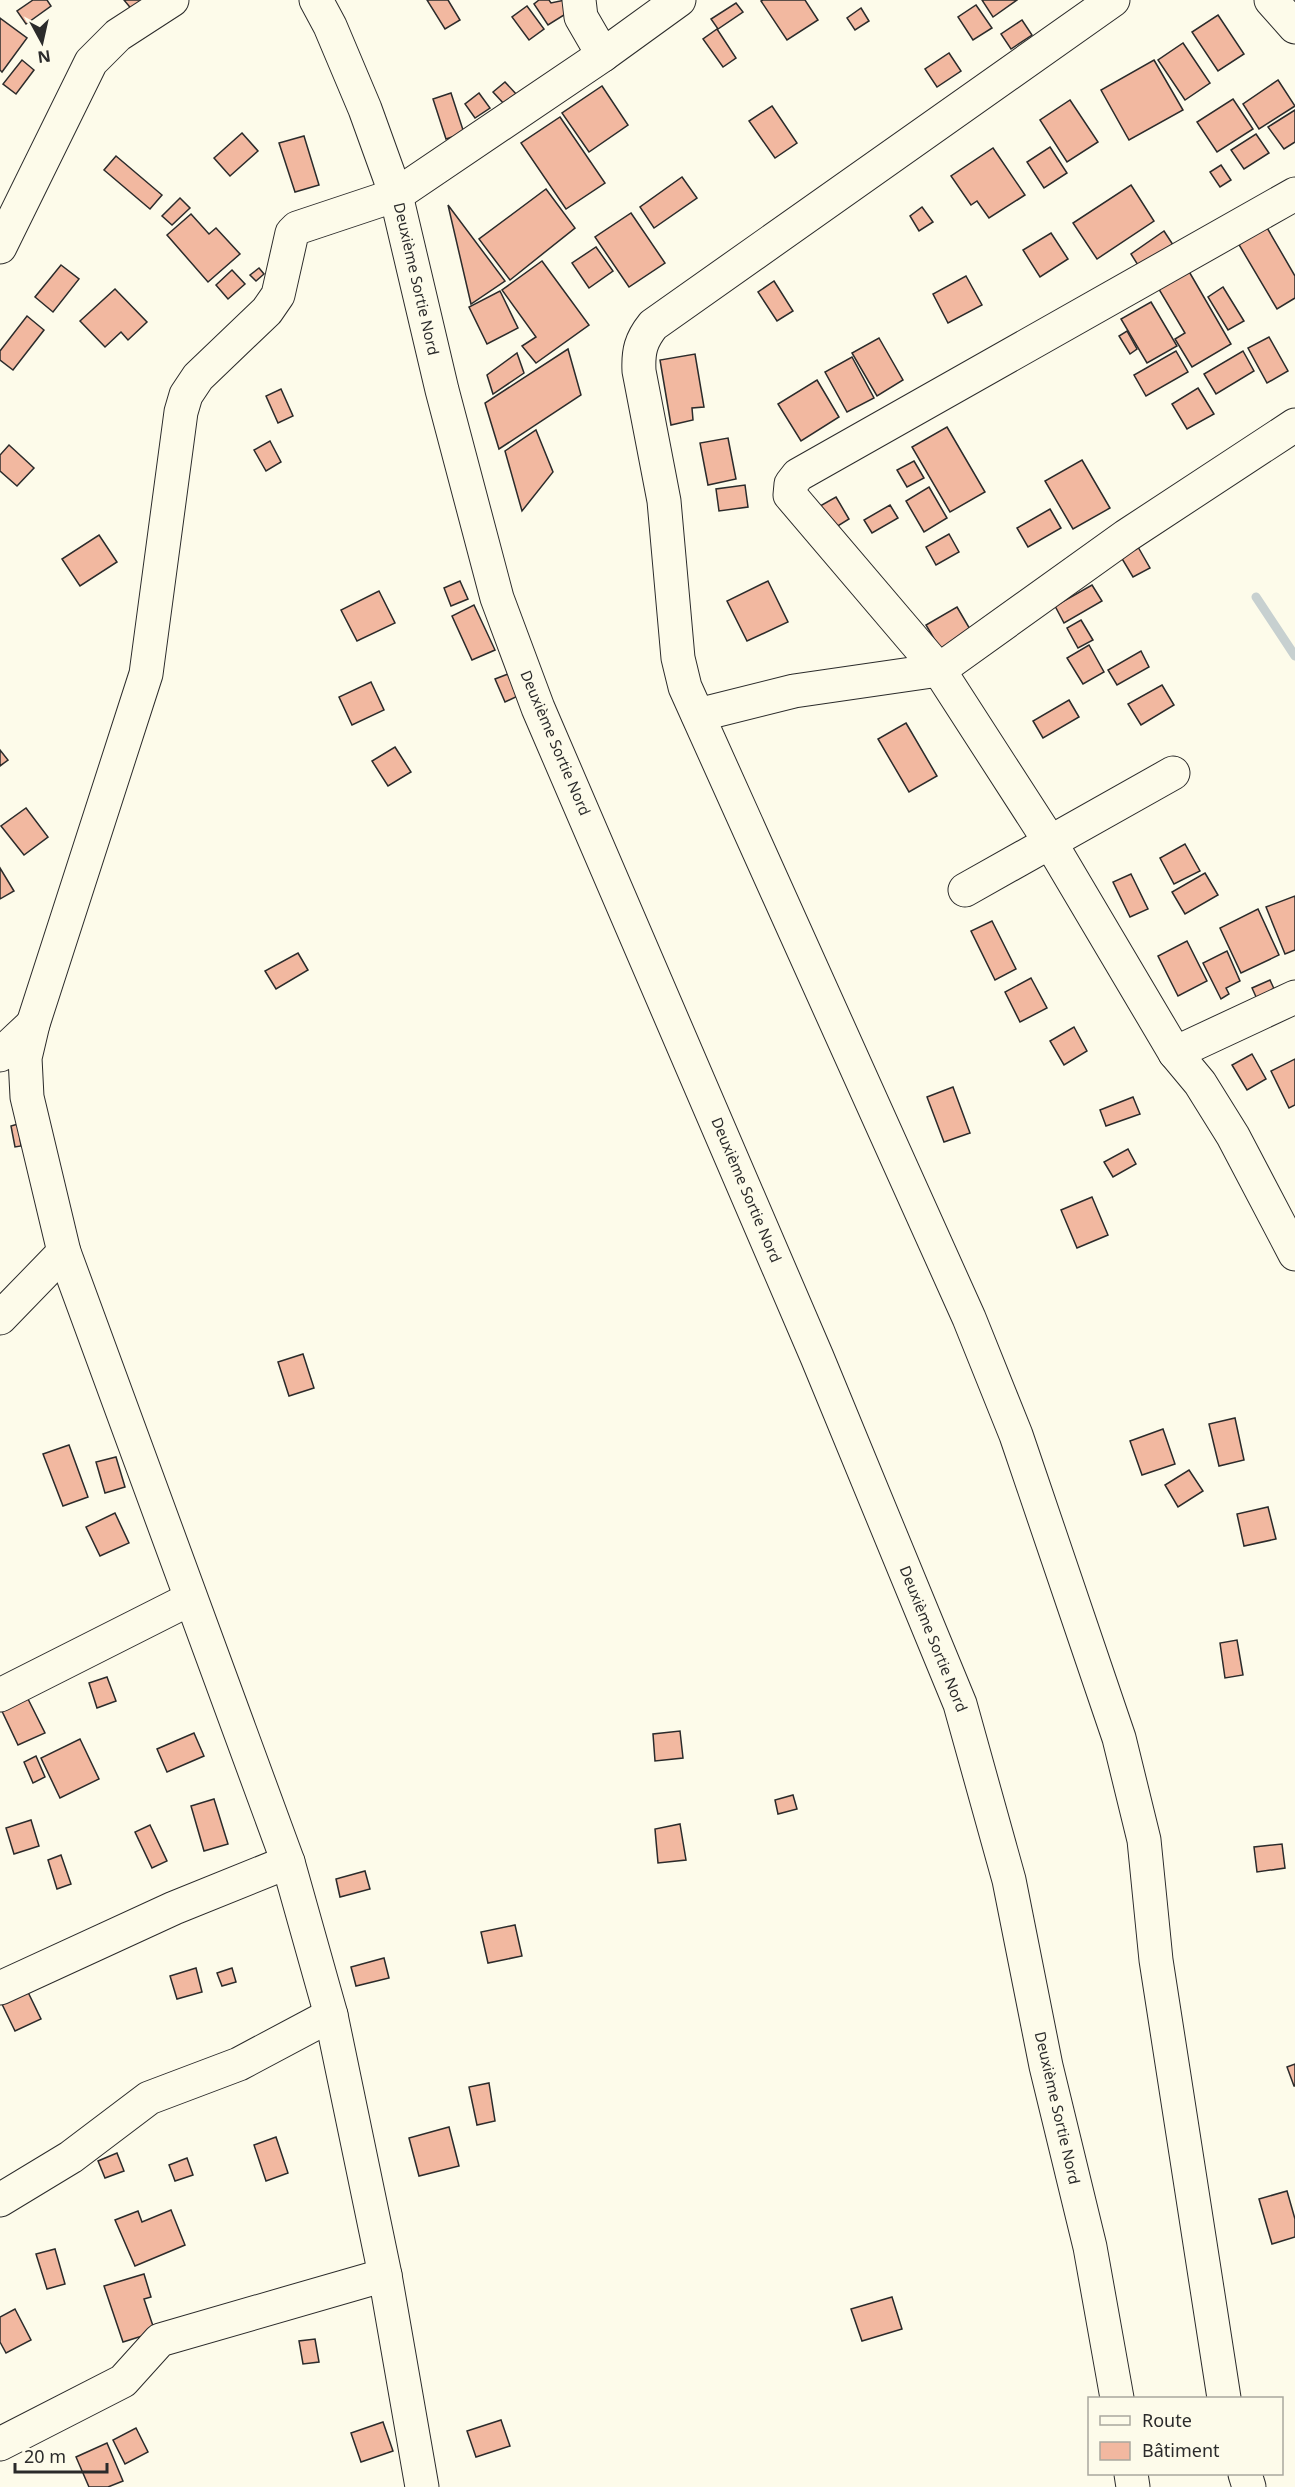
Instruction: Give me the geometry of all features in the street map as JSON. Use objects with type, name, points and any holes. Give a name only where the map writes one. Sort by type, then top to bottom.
[{"type":"street","points":[[0,247],[92,62],[118,35],[172,0]]},
{"type":"street","name":"Deuxième Sortie Nord","points":[[316,0],[330,26],[365,109],[396,195],[450,423],[497,598],[538,708],[812,1346],[960,1704],[1009,1880],[1046,2066],[1090,2247],[1117,2397]]},
{"type":"street","points":[[579,0],[581,17],[603,56]]},
{"type":"street","points":[[422,2487],[385,2275],[331,2015],[288,1862],[64,1252],[27,1097],[25,1058],[33,1024],[146,674],[186,394],[198,376],[267,311],[278,295],[292,233],[297,228],[396,195],[603,56],[679,0]]},
{"type":"street","points":[[1113,0],[653,325],[643,338],[638,353],[639,371],[664,501],[678,658],[685,687],[969,1318],[1016,1436],[1119,1738],[1144,1840],[1156,1960],[1224,2397]]},
{"type":"street","points":[[1271,0],[1295,27]]},
{"type":"street","points":[[1295,194],[798,475],[791,484],[790,495],[939,670],[1050,842],[1175,1053],[1200,1083],[1233,1136],[1295,1254]]},
{"type":"street","points":[[698,715],[794,691],[939,670],[1126,536],[1295,425]]},
{"type":"street","points":[[965,890],[1173,773]]},
{"type":"street","points":[[1175,1053],[1295,997]]},
{"type":"street","points":[[0,1055],[33,1024]]},
{"type":"street","points":[[0,1318],[64,1252]]},
{"type":"street","points":[[0,1695],[190,1599]]},
{"type":"street","points":[[0,1988],[174,1908],[288,1862]]},
{"type":"street","points":[[0,2200],[71,2157],[149,2098],[239,2064],[331,2015]]},
{"type":"street","points":[[0,2444],[123,2381],[160,2340],[385,2275]]},
{"type":"building","points":[[33,0],[47,0],[51,6],[26,24],[17,11]]},
{"type":"building","points":[[124,0],[158,0],[138,17]]},
{"type":"building","points":[[427,0],[448,0],[460,20],[445,29]]},
{"type":"building","points":[[539,0],[549,0],[551,3],[565,0],[572,10],[548,25],[534,4]]},
{"type":"building","points":[[805,0],[818,20],[787,40],[761,1]]},
{"type":"building","points":[[982,0],[1017,0],[993,17]]},
{"type":"building","points":[[736,3],[743,12],[718,29],[711,19]]},
{"type":"building","points":[[976,5],[992,28],[973,40],[958,17]]},
{"type":"building","points":[[527,6],[544,29],[529,40],[512,17]]},
{"type":"building","points":[[861,8],[869,21],[855,30],[847,18]]},
{"type":"building","points":[[1218,15],[1244,54],[1218,71],[1192,32]]},
{"type":"building","points":[[0,18],[27,38],[2,72],[0,70]]},
{"type":"building","points":[[1022,20],[1032,35],[1011,49],[1001,34]]},
{"type":"building","points":[[717,29],[736,58],[723,67],[703,39]]},
{"type":"building","points":[[1183,43],[1210,83],[1185,100],[1158,60]]},
{"type":"building","points":[[949,53],[961,71],[937,87],[925,69]]},
{"type":"building","points":[[22,60],[34,70],[16,94],[3,84]]},
{"type":"building","points":[[1154,60],[1183,110],[1129,140],[1101,90]]},
{"type":"building","points":[[1278,80],[1295,106],[1259,129],[1243,104]]},
{"type":"building","points":[[505,82],[517,95],[505,105],[493,92]]},
{"type":"building","points":[[602,86],[628,125],[589,152],[562,113]]},
{"type":"building","points":[[451,93],[464,133],[446,139],[433,99]]},
{"type":"building","points":[[479,93],[490,108],[475,118],[465,104]]},
{"type":"building","points":[[1233,99],[1253,129],[1217,152],[1197,122]]},
{"type":"building","points":[[1070,100],[1098,142],[1067,162],[1040,120]]},
{"type":"building","points":[[772,106],[797,143],[775,158],[749,121]]},
{"type":"building","points":[[1295,110],[1295,142],[1284,149],[1268,127]]},
{"type":"building","points":[[560,117],[605,183],[566,209],[521,143]]},
{"type":"building","points":[[242,133],[258,151],[230,176],[214,158]]},
{"type":"building","points":[[1256,134],[1269,153],[1244,169],[1231,150]]},
{"type":"building","points":[[304,136],[319,185],[295,192],[279,143]]},
{"type":"building","points":[[1050,147],[1067,173],[1044,188],[1027,162]]},
{"type":"building","points":[[993,148],[1025,195],[989,218],[977,201],[971,205],[951,176]]},
{"type":"building","points":[[116,156],[162,195],[150,209],[104,170]]},
{"type":"building","points":[[1221,165],[1231,180],[1220,187],[1210,172]]},
{"type":"building","points":[[682,177],[697,198],[654,228],[640,207]]},
{"type":"building","points":[[1131,185],[1154,221],[1097,259],[1073,223]]},
{"type":"building","points":[[546,189],[575,228],[510,280],[479,239]]},
{"type":"building","points":[[180,198],[190,208],[172,225],[162,216]]},
{"type":"building","points":[[448,205],[505,281],[471,304]]},
{"type":"building","points":[[922,207],[933,222],[919,231],[910,216]]},
{"type":"building","points":[[631,213],[665,263],[629,287],[595,237]]},
{"type":"building","points":[[191,214],[209,234],[216,228],[240,254],[208,282],[167,235]]},
{"type":"building","points":[[1266,226],[1295,276],[1295,298],[1277,309],[1238,243]]},
{"type":"building","points":[[1164,231],[1177,251],[1143,273],[1131,254]]},
{"type":"building","points":[[1051,233],[1068,259],[1040,277],[1023,250]]},
{"type":"building","points":[[596,247],[613,271],[589,288],[572,263]]},
{"type":"building","points":[[542,261],[589,325],[536,363],[522,346],[536,337],[502,290]]},
{"type":"building","points":[[61,265],[79,279],[53,312],[35,297]]},
{"type":"building","points":[[259,268],[264,274],[256,281],[250,275]]},
{"type":"building","points":[[1187,268],[1231,344],[1192,367],[1175,339],[1185,333],[1157,286]]},
{"type":"building","points":[[232,270],[245,284],[228,299],[216,285]]},
{"type":"building","points":[[966,276],[982,305],[948,323],[933,294]]},
{"type":"building","points":[[774,281],[793,311],[777,321],[758,292]]},
{"type":"building","points":[[1223,287],[1244,321],[1228,330],[1208,297]]},
{"type":"building","points":[[115,289],[147,322],[128,340],[121,332],[105,347],[80,321]]},
{"type":"building","points":[[500,291],[518,328],[487,344],[469,307]]},
{"type":"building","points":[[1151,302],[1177,346],[1147,363],[1121,319]]},
{"type":"building","points":[[27,316],[44,330],[13,370],[0,360],[0,351]]},
{"type":"building","points":[[1127,331],[1137,349],[1130,354],[1119,336]]},
{"type":"building","points":[[1269,337],[1288,371],[1267,383],[1248,348]]},
{"type":"building","points":[[879,338],[903,380],[877,396],[852,353]]},
{"type":"building","points":[[568,349],[581,395],[499,449],[485,403]]},
{"type":"building","points":[[1176,351],[1188,372],[1146,396],[1134,375]]},
{"type":"building","points":[[1243,351],[1254,371],[1216,394],[1204,374]]},
{"type":"building","points":[[517,353],[524,373],[493,394],[487,375]]},
{"type":"building","points":[[695,354],[704,407],[692,408],[693,420],[671,425],[660,360]]},
{"type":"building","points":[[852,357],[874,398],[847,412],[825,372]]},
{"type":"building","points":[[817,380],[839,417],[801,441],[778,404]]},
{"type":"building","points":[[1198,388],[1214,414],[1187,429],[1172,404]]},
{"type":"building","points":[[281,389],[293,416],[278,423],[266,396]]},
{"type":"building","points":[[947,427],[985,492],[950,512],[912,447]]},
{"type":"building","points":[[536,430],[553,472],[522,511],[505,451]]},
{"type":"building","points":[[728,438],[736,479],[708,485],[700,443]]},
{"type":"building","points":[[270,441],[281,462],[266,471],[254,450]]},
{"type":"building","points":[[9,445],[34,468],[17,486],[0,471],[0,455]]},
{"type":"building","points":[[1082,460],[1110,508],[1073,529],[1045,481]]},
{"type":"building","points":[[914,461],[924,478],[907,487],[897,470]]},
{"type":"building","points":[[745,485],[748,507],[719,511],[716,489]]},
{"type":"building","points":[[929,487],[947,518],[924,532],[906,501]]},
{"type":"building","points":[[836,497],[849,519],[833,529],[820,506]]},
{"type":"building","points":[[890,505],[898,518],[872,533],[864,520]]},
{"type":"building","points":[[1050,509],[1061,528],[1028,547],[1017,528]]},
{"type":"building","points":[[949,534],[959,552],[936,565],[926,547]]},
{"type":"building","points":[[99,535],[117,562],[80,586],[62,559]]},
{"type":"building","points":[[1138,547],[1150,568],[1133,577],[1121,557]]},
{"type":"building","points":[[460,581],[468,599],[451,606],[444,588]]},
{"type":"building","points":[[768,581],[788,622],[747,641],[727,601]]},
{"type":"building","points":[[1092,585],[1102,601],[1064,623],[1055,606]]},
{"type":"building","points":[[379,591],[395,623],[357,641],[341,610]]},
{"type":"building","points":[[474,605],[495,650],[472,660],[452,616]]},
{"type":"building","points":[[957,607],[974,636],[943,654],[926,625]]},
{"type":"building","points":[[1081,620],[1093,640],[1078,648],[1067,628]]},
{"type":"building","points":[[1089,645],[1104,672],[1083,684],[1067,658]]},
{"type":"building","points":[[1141,651],[1149,667],[1117,685],[1108,670]]},
{"type":"building","points":[[508,674],[518,696],[505,702],[495,679]]},
{"type":"building","points":[[371,682],[384,710],[352,725],[339,697]]},
{"type":"building","points":[[1162,685],[1174,705],[1141,725],[1128,704]]},
{"type":"building","points":[[1069,700],[1079,717],[1043,738],[1033,721]]},
{"type":"building","points":[[906,723],[937,776],[909,792],[878,739]]},
{"type":"building","points":[[395,747],[411,772],[388,786],[372,761]]},
{"type":"building","points":[[0,750],[8,760],[0,766]]},
{"type":"building","points":[[26,808],[48,837],[24,855],[1,826]]},
{"type":"building","points":[[1185,844],[1200,871],[1174,884],[1160,858]]},
{"type":"building","points":[[0,868],[14,891],[0,899]]},
{"type":"building","points":[[1205,873],[1218,895],[1185,914],[1172,892]]},
{"type":"building","points":[[1131,874],[1148,909],[1130,917],[1113,882]]},
{"type":"building","points":[[1295,896],[1295,950],[1285,954],[1266,907]]},
{"type":"building","points":[[1258,909],[1279,955],[1241,973],[1220,928]]},
{"type":"building","points":[[992,921],[1016,969],[995,980],[971,931]]},
{"type":"building","points":[[1187,941],[1207,981],[1178,996],[1158,956]]},
{"type":"building","points":[[1227,951],[1240,981],[1226,988],[1229,994],[1221,999],[1203,963]]},
{"type":"building","points":[[298,953],[308,970],[276,989],[265,971]]},
{"type":"building","points":[[1031,978],[1047,1008],[1020,1022],[1005,992]]},
{"type":"building","points":[[1270,980],[1280,1002],[1262,1010],[1252,988]]},
{"type":"building","points":[[1074,1027],[1087,1051],[1064,1065],[1050,1041]]},
{"type":"building","points":[[1252,1054],[1266,1079],[1247,1090],[1232,1065]]},
{"type":"building","points":[[1295,1059],[1295,1105],[1289,1108],[1271,1071]]},
{"type":"building","points":[[953,1087],[970,1133],[944,1142],[927,1097]]},
{"type":"building","points":[[1133,1097],[1140,1114],[1106,1126],[1100,1110]]},
{"type":"building","points":[[18,1124],[21,1146],[15,1147],[11,1126]]},
{"type":"building","points":[[1128,1149],[1136,1164],[1113,1177],[1104,1162]]},
{"type":"building","points":[[1092,1197],[1108,1235],[1077,1248],[1061,1210]]},
{"type":"building","points":[[303,1354],[314,1388],[289,1396],[278,1362]]},
{"type":"building","points":[[1235,1418],[1244,1460],[1219,1466],[1209,1424]]},
{"type":"building","points":[[1163,1429],[1175,1464],[1142,1475],[1130,1441]]},
{"type":"building","points":[[69,1445],[88,1497],[63,1506],[43,1454]]},
{"type":"building","points":[[116,1457],[125,1487],[105,1493],[96,1462]]},
{"type":"building","points":[[1189,1470],[1203,1491],[1178,1507],[1165,1485]]},
{"type":"building","points":[[1268,1507],[1276,1539],[1244,1546],[1237,1514]]},
{"type":"building","points":[[115,1513],[129,1543],[100,1556],[86,1527]]},
{"type":"building","points":[[1237,1640],[1243,1675],[1225,1678],[1220,1643]]},
{"type":"building","points":[[107,1677],[116,1701],[97,1708],[89,1683]]},
{"type":"building","points":[[27,1697],[45,1733],[18,1745],[1,1709]]},
{"type":"building","points":[[680,1731],[683,1758],[655,1761],[653,1734]]},
{"type":"building","points":[[194,1733],[204,1756],[167,1772],[157,1749]]},
{"type":"building","points":[[80,1739],[99,1779],[60,1798],[41,1758]]},
{"type":"building","points":[[36,1756],[45,1777],[33,1783],[24,1762]]},
{"type":"building","points":[[793,1795],[797,1809],[778,1814],[775,1800]]},
{"type":"building","points":[[214,1799],[228,1844],[204,1851],[191,1806]]},
{"type":"building","points":[[31,1820],[39,1846],[14,1854],[6,1828]]},
{"type":"building","points":[[680,1824],[686,1860],[658,1863],[655,1829]]},
{"type":"building","points":[[150,1825],[167,1861],[152,1868],[135,1832]]},
{"type":"building","points":[[1282,1844],[1285,1868],[1257,1872],[1254,1847]]},
{"type":"building","points":[[61,1855],[71,1884],[57,1889],[48,1860]]},
{"type":"building","points":[[365,1871],[370,1889],[340,1897],[336,1879]]},
{"type":"building","points":[[515,1925],[522,1956],[488,1963],[481,1932]]},
{"type":"building","points":[[384,1958],[389,1978],[356,1986],[351,1967]]},
{"type":"building","points":[[196,1968],[202,1992],[177,1999],[170,1976]]},
{"type":"building","points":[[232,1968],[236,1982],[222,1986],[217,1973]]},
{"type":"building","points":[[25,1986],[41,2019],[15,2031],[0,2000]]},
{"type":"building","points":[[1295,2064],[1295,2086],[1294,2086],[1287,2067]]},
{"type":"building","points":[[489,2083],[495,2121],[477,2125],[469,2087]]},
{"type":"building","points":[[449,2127],[459,2166],[419,2176],[409,2138]]},
{"type":"building","points":[[276,2137],[288,2173],[266,2181],[254,2145]]},
{"type":"building","points":[[117,2153],[124,2171],[105,2178],[98,2161]]},
{"type":"building","points":[[187,2158],[193,2175],[175,2181],[169,2165]]},
{"type":"building","points":[[1287,2191],[1295,2219],[1295,2237],[1272,2244],[1259,2199]]},
{"type":"building","points":[[171,2210],[185,2245],[135,2266],[115,2220],[138,2211],[142,2222]]},
{"type":"building","points":[[55,2249],[65,2284],[47,2289],[36,2254]]},
{"type":"building","points":[[144,2274],[151,2297],[144,2299],[155,2332],[123,2342],[104,2286]]},
{"type":"building","points":[[892,2297],[902,2329],[862,2341],[851,2309]]},
{"type":"building","points":[[15,2309],[31,2340],[6,2353],[0,2342],[0,2317]]},
{"type":"building","points":[[315,2339],[319,2362],[303,2364],[299,2341]]},
{"type":"building","points":[[501,2420],[510,2446],[476,2457],[467,2431]]},
{"type":"building","points":[[383,2422],[393,2451],[361,2462],[351,2433]]},
{"type":"building","points":[[136,2428],[148,2452],[125,2464],[113,2440]]},
{"type":"building","points":[[107,2443],[123,2481],[108,2487],[89,2487],[76,2457]]},
{"type":"waterway","points":[[1256,597],[1295,656]]}]
